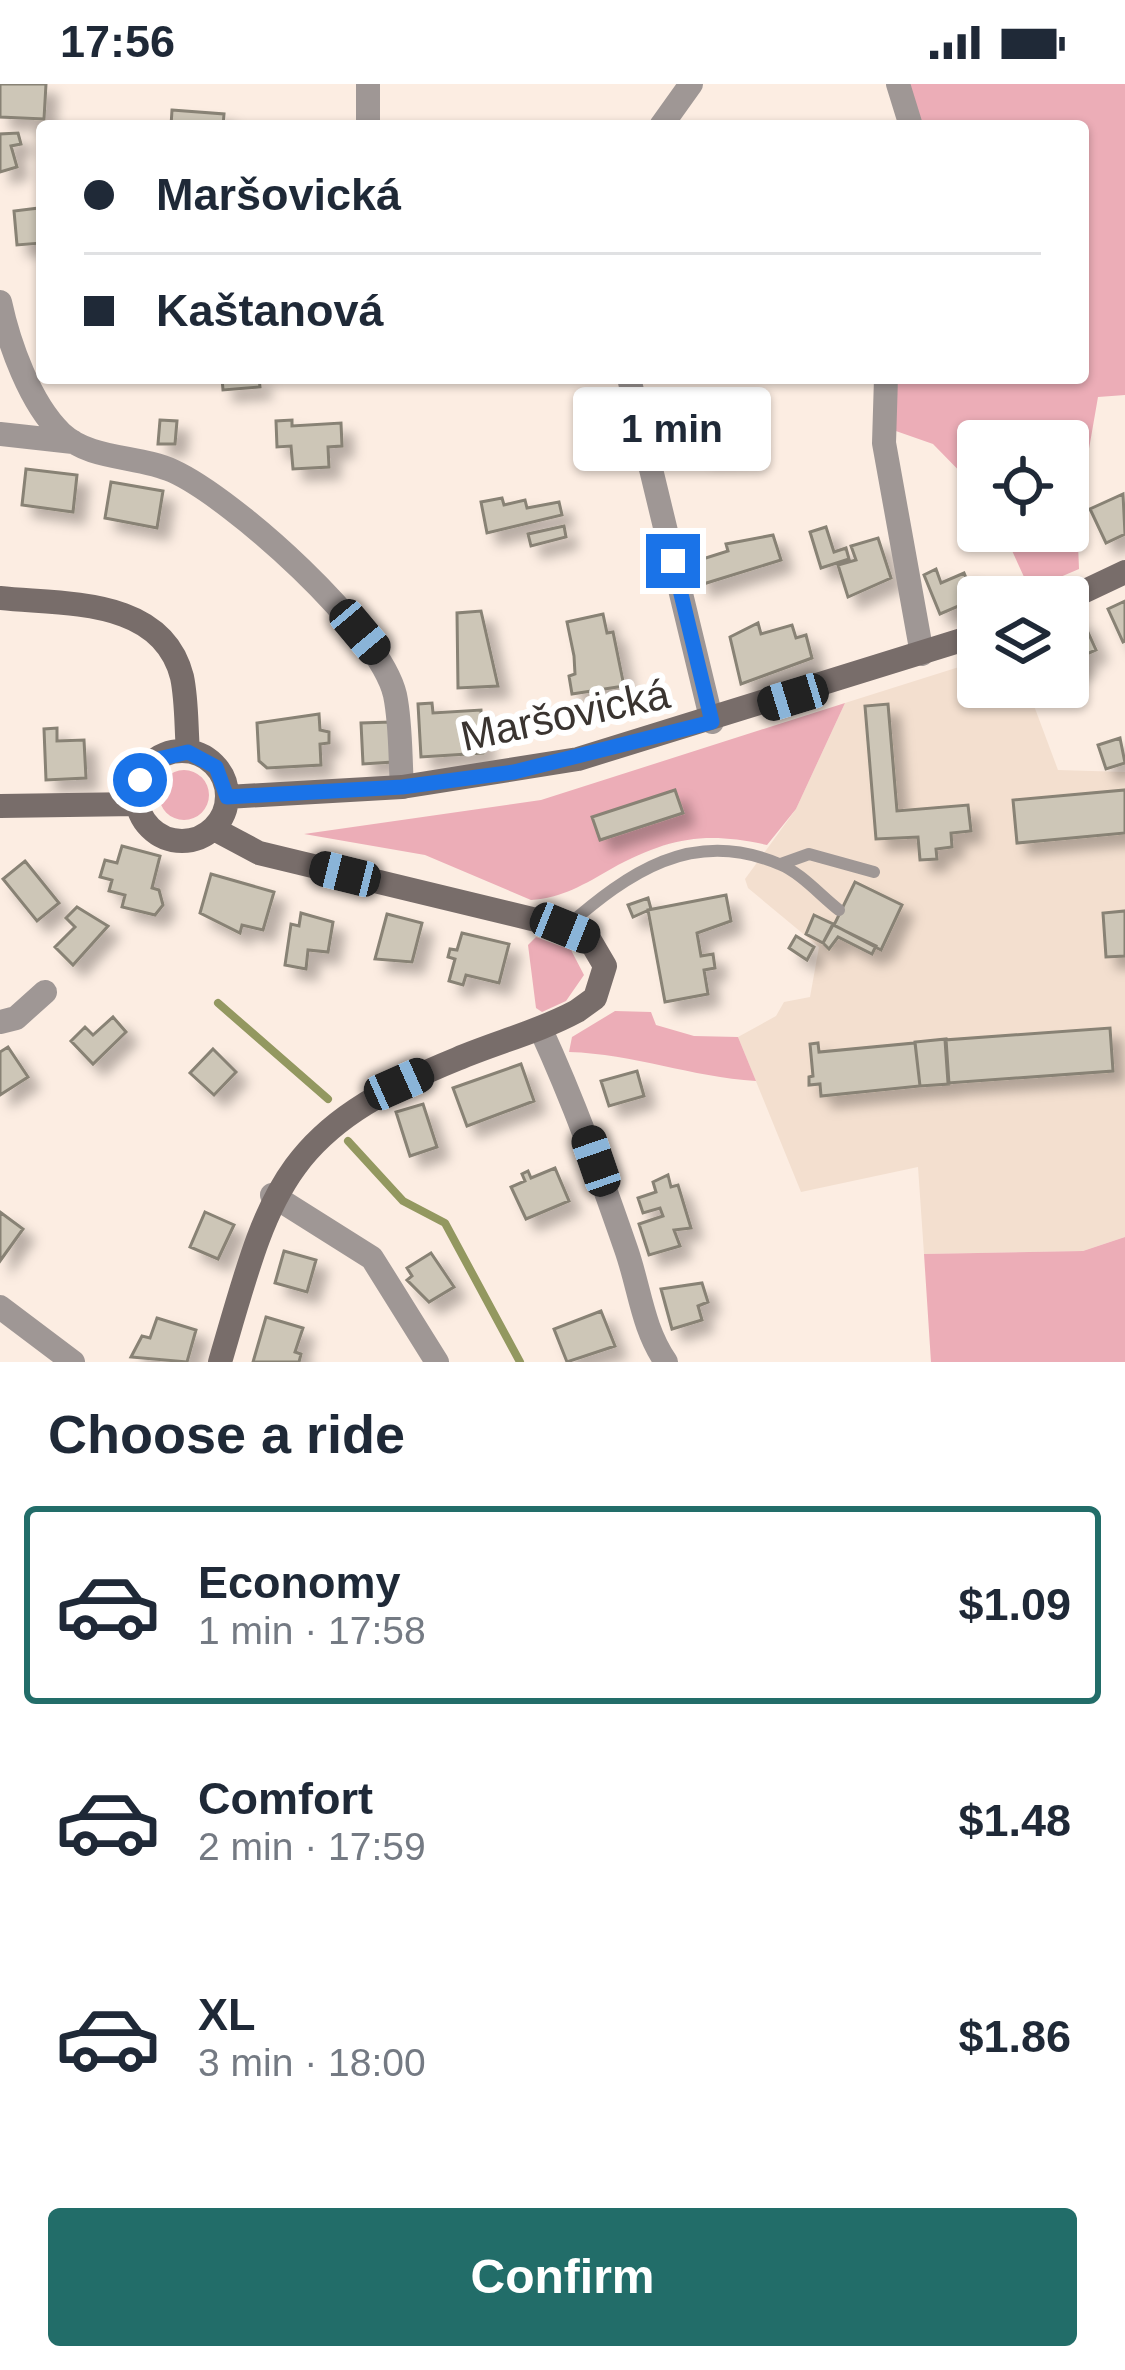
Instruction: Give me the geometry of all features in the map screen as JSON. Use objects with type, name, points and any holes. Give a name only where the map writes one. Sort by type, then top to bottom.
[{"type":"street","points":[[368,84],[368,120]]},
{"type":"street","points":[[665,120],[691,84]]},
{"type":"street","points":[[898,84],[909,120]]},
{"type":"street","points":[[0,302],[37,401],[73,442]]},
{"type":"street","points":[[630,384],[712,722]]},
{"type":"street","points":[[886,384],[884,443],[922,654]]},
{"type":"street","points":[[0,434],[73,442],[172,470],[224,501],[344,612],[377,652],[394,694],[402,787]]},
{"type":"street","points":[[1089,588],[1125,572]]},
{"type":"street","points":[[0,598],[113,610],[165,641],[183,680],[188,752]]},
{"type":"street","name":"Maršovická","points":[[227,797],[402,787],[578,759],[712,722],[957,642]]},
{"type":"street","points":[[188,752],[216,767],[227,797],[214,829],[189,841],[161,837],[149,829],[137,804],[140,780],[154,760],[188,752]]},
{"type":"street","points":[[0,806],[137,804]]},
{"type":"street","points":[[214,829],[259,853],[565,928],[597,947],[605,966],[595,998],[541,1030],[399,1084],[324,1133],[298,1156],[272,1196],[220,1362]]},
{"type":"street","points":[[0,1022],[16,1018],[46,992]]},
{"type":"street","points":[[541,1030],[582,1121],[636,1280],[647,1334],[666,1362]]},
{"type":"street","points":[[272,1196],[372,1258],[437,1362]]},
{"type":"street","points":[[0,1307],[73,1362]]},
{"type":"lane","points":[[565,928],[624,877],[683,854],[738,855],[781,864],[839,910]]},
{"type":"lane","points":[[781,864],[809,854],[874,872]]},
{"type":"shaded area","points":[[905,84],[1125,84],[1125,395],[1098,397],[1089,449],[1089,420],[957,420],[957,469],[933,444],[893,430],[897,384],[1089,384],[1089,120],[916,120]]},
{"type":"shaded area","points":[[1013,552],[1078,552],[1079,569],[1063,576],[1024,576]]},
{"type":"shaded area","points":[[957,668],[957,708],[1035,708],[1058,770],[1125,772],[1125,1237],[1083,1251],[924,1254],[918,1167],[801,1192],[738,1037],[776,1016],[784,1002],[810,997],[819,947],[748,888],[745,879],[796,809],[845,703]]},
{"type":"shaded area","points":[[845,703],[796,809],[767,845],[724,838],[669,844],[573,889],[531,900],[425,855],[304,834],[541,800]]},
{"type":"shaded area","points":[[184,770],[202,777],[209,795],[202,813],[184,820],[166,813],[159,795],[166,777]]},
{"type":"shaded area","points":[[536,937],[571,950],[584,975],[566,1001],[542,1012],[536,1008],[528,945]]},
{"type":"shaded area","points":[[615,1011],[651,1012],[656,1025],[694,1036],[738,1037],[756,1081],[569,1052],[572,1037]]},
{"type":"shaded area","points":[[1125,1237],[1125,1362],[931,1362],[924,1254],[1083,1251]]},
{"type":"building","points":[[0,84],[46,84],[44,119],[0,117]]},
{"type":"building","points":[[172,110],[224,114],[224,120],[171,120]]},
{"type":"building","points":[[18,133],[21,144],[11,146],[17,167],[0,172],[0,134]]},
{"type":"building","points":[[36,208],[36,243],[17,245],[14,211]]},
{"type":"building","points":[[222,384],[260,384],[260,387],[223,390]]},
{"type":"building","points":[[745,410],[751,449],[704,453],[698,417]]},
{"type":"building","points":[[160,420],[177,421],[175,444],[158,444]]},
{"type":"building","points":[[292,420],[292,426],[341,423],[342,446],[328,447],[329,467],[293,469],[291,446],[277,447],[276,421]]},
{"type":"building","points":[[26,469],[77,475],[73,512],[22,505]]},
{"type":"building","points":[[111,482],[163,491],[157,528],[105,518]]},
{"type":"building","points":[[1123,494],[1125,534],[1106,543],[1090,509]]},
{"type":"building","points":[[502,498],[504,505],[525,500],[527,508],[559,502],[562,515],[487,533],[481,502]]},
{"type":"building","points":[[564,526],[566,537],[531,546],[528,534]]},
{"type":"building","points":[[826,527],[834,552],[846,548],[849,559],[821,568],[810,532]]},
{"type":"building","points":[[773,535],[781,560],[700,585],[693,562],[728,551],[726,544]]},
{"type":"building","points":[[878,538],[891,578],[848,597],[838,565],[856,560],[851,546]]},
{"type":"building","points":[[936,569],[941,583],[957,576],[957,607],[940,614],[924,575]]},
{"type":"building","points":[[1125,601],[1125,641],[1123,642],[1108,609]]},
{"type":"building","points":[[481,611],[498,686],[458,688],[457,613]]},
{"type":"building","points":[[603,614],[607,633],[613,632],[624,686],[572,694],[569,676],[575,674],[574,656],[567,622]]},
{"type":"building","points":[[758,623],[761,634],[792,625],[796,638],[806,635],[812,658],[741,684],[730,637]]},
{"type":"building","points":[[432,703],[433,713],[481,710],[483,753],[421,757],[418,704]]},
{"type":"building","points":[[888,704],[897,811],[968,805],[971,831],[951,833],[952,847],[936,849],[937,859],[920,860],[918,837],[876,839],[865,706]]},
{"type":"building","points":[[319,714],[320,730],[329,732],[329,743],[320,744],[321,765],[267,768],[259,761],[257,723]]},
{"type":"building","points":[[391,722],[393,762],[363,764],[361,723]]},
{"type":"building","points":[[57,728],[57,741],[84,740],[86,778],[46,780],[44,729]]},
{"type":"building","points":[[1120,738],[1125,763],[1106,769],[1098,745]]},
{"type":"building","points":[[675,790],[683,813],[600,840],[592,817]]},
{"type":"building","points":[[1125,790],[1125,833],[1017,843],[1013,800]]},
{"type":"building","points":[[122,846],[160,856],[152,888],[159,890],[163,905],[155,915],[122,907],[125,895],[109,891],[112,880],[100,877],[105,860],[117,863]]},
{"type":"building","points":[[25,861],[59,903],[37,921],[3,879]]},
{"type":"building","points":[[211,874],[274,892],[263,930],[242,925],[240,933],[200,913]]},
{"type":"building","points":[[855,882],[902,905],[881,950],[834,925]]},
{"type":"building","points":[[726,895],[731,921],[697,933],[701,956],[713,954],[715,968],[704,970],[708,994],[665,1002],[648,910]]},
{"type":"building","points":[[648,898],[651,909],[633,917],[628,905]]},
{"type":"building","points":[[77,907],[108,926],[73,965],[55,947],[75,927],[66,918]]},
{"type":"building","points":[[1125,911],[1125,956],[1106,957],[1103,913]]},
{"type":"building","points":[[301,913],[333,922],[328,952],[308,950],[306,969],[285,965],[291,924],[299,926]]},
{"type":"building","points":[[387,914],[422,923],[412,962],[375,959]]},
{"type":"building","points":[[814,915],[833,924],[823,943],[806,934]]},
{"type":"building","points":[[833,925],[876,946],[872,954],[838,937],[829,949],[823,943]]},
{"type":"building","points":[[462,933],[509,944],[499,983],[466,975],[463,985],[449,981],[455,959],[448,957],[450,949],[457,950]]},
{"type":"building","points":[[796,936],[814,947],[807,960],[789,948]]},
{"type":"building","points":[[113,1017],[126,1032],[93,1064],[71,1041],[85,1027],[93,1035]]},
{"type":"building","points":[[1110,1028],[1113,1071],[948,1083],[945,1040]]},
{"type":"building","points":[[946,1039],[949,1084],[920,1086],[915,1042]]},
{"type":"building","points":[[818,1043],[819,1052],[915,1043],[920,1086],[821,1096],[820,1084],[809,1085],[813,1076],[810,1044]]},
{"type":"building","points":[[8,1047],[28,1077],[0,1095],[0,1052]]},
{"type":"building","points":[[213,1049],[236,1072],[214,1095],[190,1073]]},
{"type":"building","points":[[521,1064],[534,1101],[467,1126],[453,1088]]},
{"type":"building","points":[[637,1071],[644,1096],[609,1106],[601,1081]]},
{"type":"building","points":[[423,1104],[437,1147],[410,1156],[396,1112]]},
{"type":"building","points":[[555,1168],[569,1201],[526,1219],[511,1187],[525,1181],[522,1174],[528,1171],[531,1178]]},
{"type":"building","points":[[668,1175],[671,1187],[678,1185],[691,1228],[674,1230],[680,1246],[649,1255],[639,1224],[663,1216],[660,1208],[643,1213],[638,1198],[656,1192],[653,1182]]},
{"type":"building","points":[[0,1212],[23,1229],[0,1261]]},
{"type":"building","points":[[205,1212],[234,1225],[218,1259],[190,1247]]},
{"type":"building","points":[[284,1251],[316,1260],[307,1292],[275,1283]]},
{"type":"building","points":[[431,1253],[454,1287],[429,1302],[407,1280],[412,1276],[407,1268]]},
{"type":"building","points":[[702,1283],[708,1302],[698,1306],[702,1320],[672,1329],[661,1289]]},
{"type":"building","points":[[601,1311],[615,1346],[567,1362],[554,1329]]},
{"type":"building","points":[[266,1317],[303,1328],[295,1352],[301,1354],[299,1362],[253,1362]]},
{"type":"building","points":[[157,1318],[196,1330],[187,1362],[131,1357],[142,1336],[150,1338]]},
{"type":"waterway","points":[[218,1003],[328,1099]]},
{"type":"waterway","points":[[348,1141],[403,1201],[445,1223],[520,1362]]},
{"type":"route","points":[[140,780],[154,760],[176,751],[204,757],[216,767],[227,797],[402,787],[578,759],[712,722],[673,561]]}]
